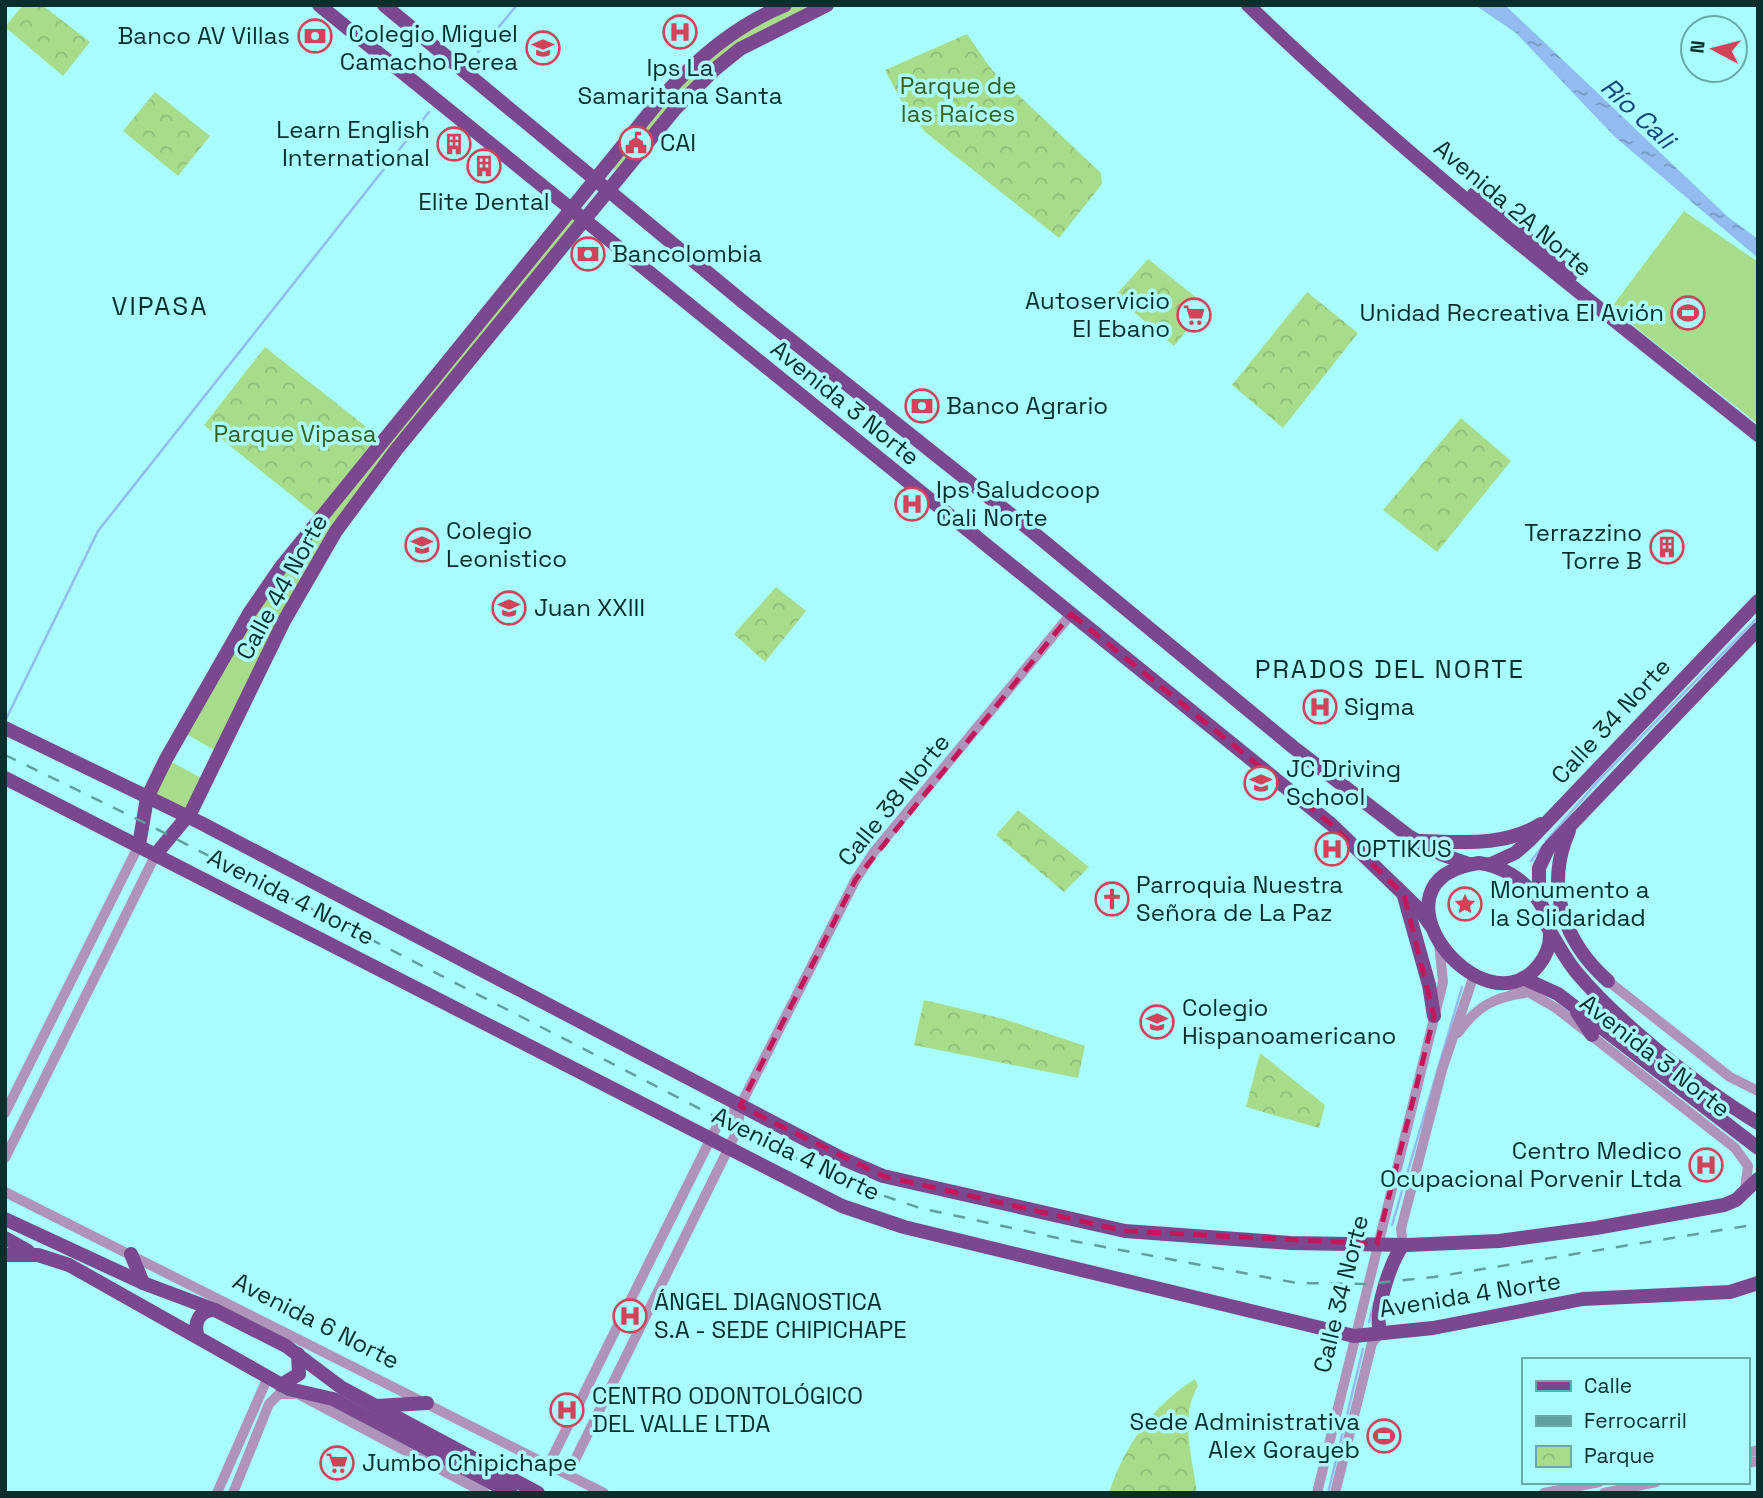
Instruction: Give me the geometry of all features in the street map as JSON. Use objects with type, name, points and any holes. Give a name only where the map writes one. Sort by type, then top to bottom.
[{"type":"main road","name":"Avenida 3 Norte","points":[[319,5],[1331,824],[1404,895],[1431,926]]},
{"type":"main road","name":"Avenida 3 Norte","points":[[384,5],[1255,717],[1416,841],[1469,864]]},
{"type":"main road","name":"Calle 44 Norte","points":[[139,845],[147,798],[250,612],[281,567],[572,210],[595,178],[699,57],[730,33],[785,5]]},
{"type":"main road","name":"Calle 44 Norte","points":[[156,854],[188,816],[284,621],[331,538],[396,450],[611,191],[675,109],[714,70],[740,49],[827,5]]},
{"type":"main road","name":"Avenida 2A Norte","points":[[1248,5],[1302,57],[1516,242],[1758,435]]},
{"type":"main road","name":"Avenida 2A Norte","points":[[1261,5],[1443,169],[1758,424]]},
{"type":"main road","name":"Calle 34 Norte","points":[[1491,864],[1515,853],[1553,816],[1758,601]]},
{"type":"main road","name":"Calle 34 Norte","points":[[1539,901],[1539,868],[1548,849],[1758,629]]},
{"type":"main road","name":"Avenida 4 Norte","points":[[5,728],[188,816],[740,1106],[883,1176],[1112,1228],[1291,1243],[1403,1245],[1499,1241],[1596,1228],[1724,1205],[1743,1194],[1758,1179]]},
{"type":"main road","name":"Avenida 4 Norte","points":[[5,778],[842,1206],[904,1227],[1354,1336],[1433,1328],[1583,1298],[1730,1292],[1758,1283]]},
{"type":"main road","points":[[1416,841],[1503,840],[1535,827],[1553,816]]},
{"type":"main road","points":[[1574,820],[1560,858],[1560,908],[1578,949],[1608,981]]},
{"type":"main road","points":[[1469,864],[1491,864],[1523,881],[1539,901],[1547,927],[1548,946],[1544,958],[1525,985],[1474,975],[1458,965],[1439,943],[1431,926],[1430,896],[1447,873],[1469,864]]},
{"type":"main road","points":[[1404,895],[1429,985],[1434,1016]]},
{"type":"main road","name":"Avenida 3 Norte","points":[[1547,927],[1576,972],[1619,1016],[1727,1104],[1758,1123]]},
{"type":"main road","points":[[1576,972],[1608,981]]},
{"type":"main road","name":"Avenida 3 Norte","points":[[1525,985],[1550,989],[1573,1005],[1758,1148]]},
{"type":"main road","points":[[1573,1005],[1592,1035]]},
{"type":"main road","name":"Avenida 6 Norte","points":[[5,1219],[143,1283],[215,1310],[298,1354],[342,1388],[538,1493]]},
{"type":"main road","points":[[5,1238],[38,1255],[69,1265],[285,1387],[333,1399],[511,1493]]},
{"type":"main road","points":[[1381,1333],[1378,1323],[1387,1283],[1393,1261],[1403,1245]]},
{"type":"main road","points":[[131,1254],[143,1283]]},
{"type":"main road","points":[[5,1255],[38,1255]]},
{"type":"main road","points":[[198,1337],[198,1318],[208,1310],[215,1310]]},
{"type":"main road","points":[[285,1387],[299,1374],[301,1360],[298,1354]]},
{"type":"main road","points":[[375,1406],[426,1403]]},
{"type":"street","name":"Calle 38 Norte","points":[[568,1474],[738,1129],[740,1106],[856,879],[874,852],[1071,614]]},
{"type":"street","name":"Calle 44 Norte","points":[[5,1113],[139,845]]},
{"type":"street","name":"Calle 44 Norte","points":[[5,1158],[156,854]]},
{"type":"street","name":"Calle 34 Norte","points":[[1317,1493],[1443,982],[1439,943]]},
{"type":"street","name":"Calle 34 Norte","points":[[1403,1245],[1401,1229],[1450,1044],[1474,975]]},
{"type":"street","name":"Avenida 3 Norte","points":[[1608,981],[1730,1077],[1758,1091]]},
{"type":"street","name":"Avenida 3 Norte","points":[[1525,985],[1744,1157],[1749,1178],[1743,1194]]},
{"type":"street","points":[[1450,1044],[1469,1017],[1483,1005],[1525,985]]},
{"type":"street","name":"Calle 38 Norte","points":[[549,1464],[720,1120],[740,1106]]},
{"type":"street","name":"Avenida 6 Norte","points":[[5,1192],[604,1493]]},
{"type":"street","name":"Calle 34 Norte","points":[[1335,1493],[1373,1343],[1381,1333]]},
{"type":"street","points":[[217,1493],[268,1377]]},
{"type":"street","points":[[285,1387],[485,1493]]},
{"type":"street","points":[[233,1493],[272,1399],[287,1392],[303,1397]]},
{"type":"street","points":[[1544,1493],[1588,1484]]},
{"type":"street","points":[[1604,1493],[1647,1484]]},
{"type":"highlighted area","points":[[1071,614],[1331,824],[1404,895],[1434,1016],[1377,1244],[1125,1231],[883,1176],[740,1106],[856,879]]},
{"type":"green space","points":[[23,5],[42,5],[90,42],[63,76],[5,27]]},
{"type":"green space","points":[[785,5],[827,5],[714,70],[623,176],[607,163],[699,57]]},
{"type":"green space","name":"Parque de las Raíces","points":[[967,34],[992,70],[1101,173],[1102,184],[1059,238],[925,132],[904,106],[885,70]]},
{"type":"green space","points":[[155,92],[210,136],[178,176],[123,131]]},
{"type":"green space","points":[[572,210],[585,222],[341,523],[221,754],[181,731],[250,612]]},
{"type":"green space","name":"Unidad Recreativa El Avión","points":[[1684,211],[1758,262],[1758,424],[1611,308]]},
{"type":"green space","points":[[1148,259],[1207,306],[1174,346],[1115,296]]},
{"type":"green space","points":[[1307,292],[1358,333],[1283,428],[1232,385]]},
{"type":"green space","name":"Parque Vipasa","points":[[265,347],[383,440],[321,519],[204,425]]},
{"type":"green space","points":[[1461,418],[1511,461],[1437,552],[1383,510]]},
{"type":"green space","points":[[776,587],[806,611],[765,662],[734,634]]},
{"type":"green space","points":[[166,759],[207,781],[191,812],[147,798]]},
{"type":"green space","points":[[1018,810],[1089,867],[1064,892],[996,835]]},
{"type":"green space","points":[[924,1000],[1004,1019],[1085,1046],[1078,1078],[914,1045]]},
{"type":"green space","points":[[1260,1053],[1325,1105],[1319,1128],[1246,1107]]},
{"type":"green space","points":[[1195,1379],[1198,1386],[1192,1398],[1188,1424],[1197,1493],[1109,1493],[1123,1459],[1142,1428],[1166,1401]]},
{"type":"water","points":[[1475,5],[1505,5],[1728,217],[1758,239],[1758,258],[1615,137],[1516,33]]},
{"type":"waterway","points":[[478,52],[517,5]]},
{"type":"waterway","points":[[6,719],[98,531],[429,112]]},
{"type":"waterway","points":[[1546,841],[1600,779],[1758,617]]},
{"type":"waterway","points":[[1531,861],[1542,847]]},
{"type":"waterway","points":[[1392,1225],[1462,987]]},
{"type":"waterway","points":[[1369,1322],[1374,1302]]},
{"type":"waterway","points":[[1328,1493],[1363,1349]]},
{"type":"railway","points":[[5,755],[143,822],[840,1181],[920,1208],[1062,1239],[1297,1283],[1367,1284],[1434,1277],[1758,1224]]},
{"type":"place","name":"Ips La Samaritana Santa","points":[[680,32]]},
{"type":"place","name":"Banco AV Villas","points":[[315,36]]},
{"type":"place","name":"Colegio Miguel Camacho Perea","points":[[543,48]]},
{"type":"place","name":"CAI","points":[[636,143]]},
{"type":"place","name":"Learn English International","points":[[454,144]]},
{"type":"place","name":"Elite Dental","points":[[484,166]]},
{"type":"place","name":"Bancolombia","points":[[588,254]]},
{"type":"place","name":"Unidad Recreativa El Avión","points":[[1688,313]]},
{"type":"place","name":"Autoservicio El Ebano","points":[[1194,315]]},
{"type":"place","name":"Banco Agrario","points":[[922,406]]},
{"type":"place","name":"Ips Saludcoop Cali Norte","points":[[912,504]]},
{"type":"place","name":"Colegio Leonistico","points":[[422,545]]},
{"type":"place","name":"Terrazzino Torre B","points":[[1667,547]]},
{"type":"place","name":"Juan XXIII","points":[[509,608]]},
{"type":"place","name":"Sigma","points":[[1320,707]]},
{"type":"place","name":"JC Driving School","points":[[1261,783]]},
{"type":"place","name":"OPTIKUS","points":[[1332,849]]},
{"type":"place","name":"Parroquia Nuestra Señora de La Paz","points":[[1112,899]]},
{"type":"place","name":"Monumento a la Solidaridad","points":[[1465,904]]},
{"type":"place","name":"Colegio Hispanoamericano","points":[[1157,1022]]},
{"type":"place","name":"Centro Medico Ocupacional Porvenir Ltda","points":[[1706,1165]]},
{"type":"place","name":"ÁNGEL DIAGNOSTICA S.A - SEDE CHIPICHAPE","points":[[630,1316]]},
{"type":"place","name":"CENTRO ODONTOLÓGICO DEL VALLE LTDA","points":[[567,1410]]},
{"type":"place","name":"Sede Administrativa Alex Gorayeb","points":[[1384,1436]]},
{"type":"place","name":"Jumbo Chipichape","points":[[337,1463]]},
{"type":"district","name":"VIPASA","points":[[160,306]]},
{"type":"district","name":"PRADOS DEL NORTE","points":[[1390,669]]},
{"type":"water label","name":"Río Cali","points":[[1638,113]]}]
